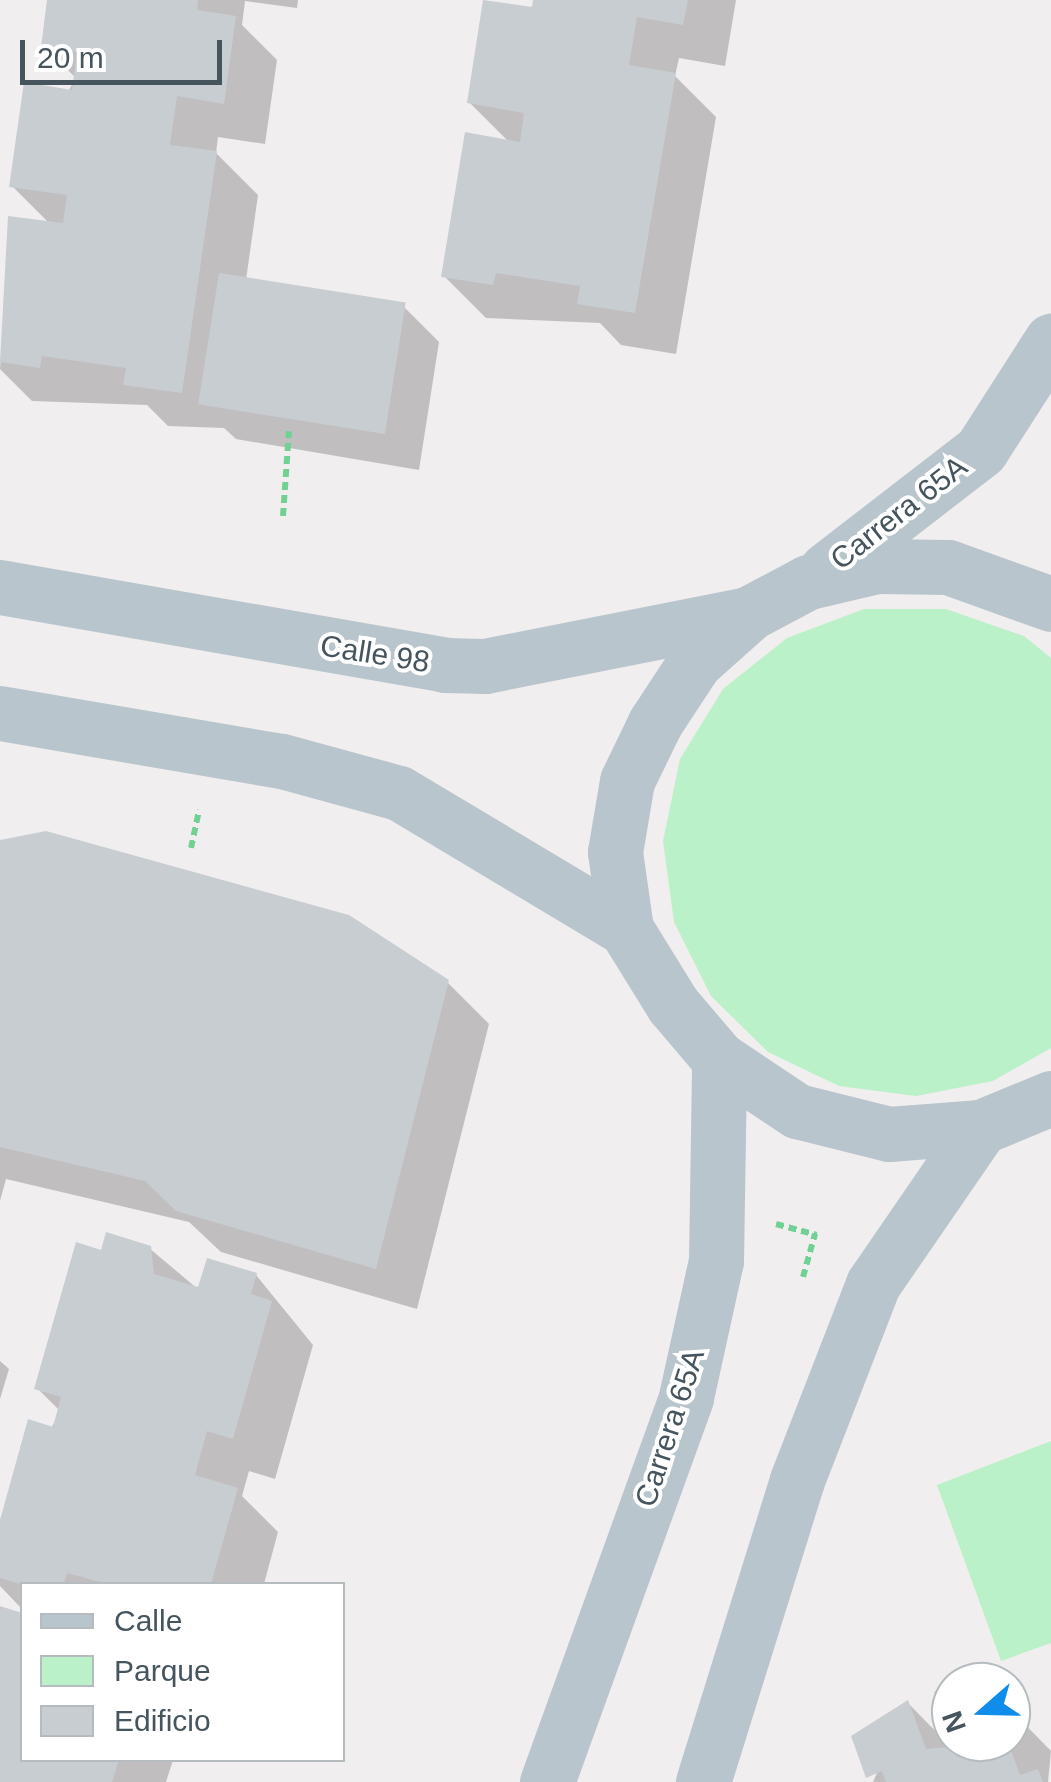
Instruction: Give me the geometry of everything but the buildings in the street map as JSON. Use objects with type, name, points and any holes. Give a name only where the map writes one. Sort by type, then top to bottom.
[{"type":"street","name":"Carrera 65A","points":[[808,582],[924,502],[981,450],[1051,340]]},
{"type":"street","points":[[626,929],[615,852],[627,780],[695,662],[750,613],[808,582],[876,566],[948,567],[1051,604]]},
{"type":"street","name":"Calle 98","points":[[0,587],[445,665],[485,666],[750,613]]},
{"type":"street","points":[[0,713],[282,761],[400,792],[626,929],[719,1059],[798,1111],[870,1130],[981,1126],[1051,1098]]},
{"type":"street","name":"Carrera 65A","points":[[547,1782],[686,1397],[716,1261],[719,1059]]},
{"type":"street","points":[[702,1782],[796,1480],[890,1259],[981,1126]]},
{"type":"path","points":[[283,516],[290,431]]},
{"type":"path","points":[[717,1208],[890,1259]]},
{"type":"green space","points":[[864,609],[946,609],[1024,636],[1051,658],[1051,1048],[993,1081],[916,1096],[839,1086],[768,1052],[711,996],[674,922],[663,841],[680,759],[723,689],[787,638]]},
{"type":"green space","points":[[1051,1441],[1051,1643],[1001,1661],[937,1485]]}]
